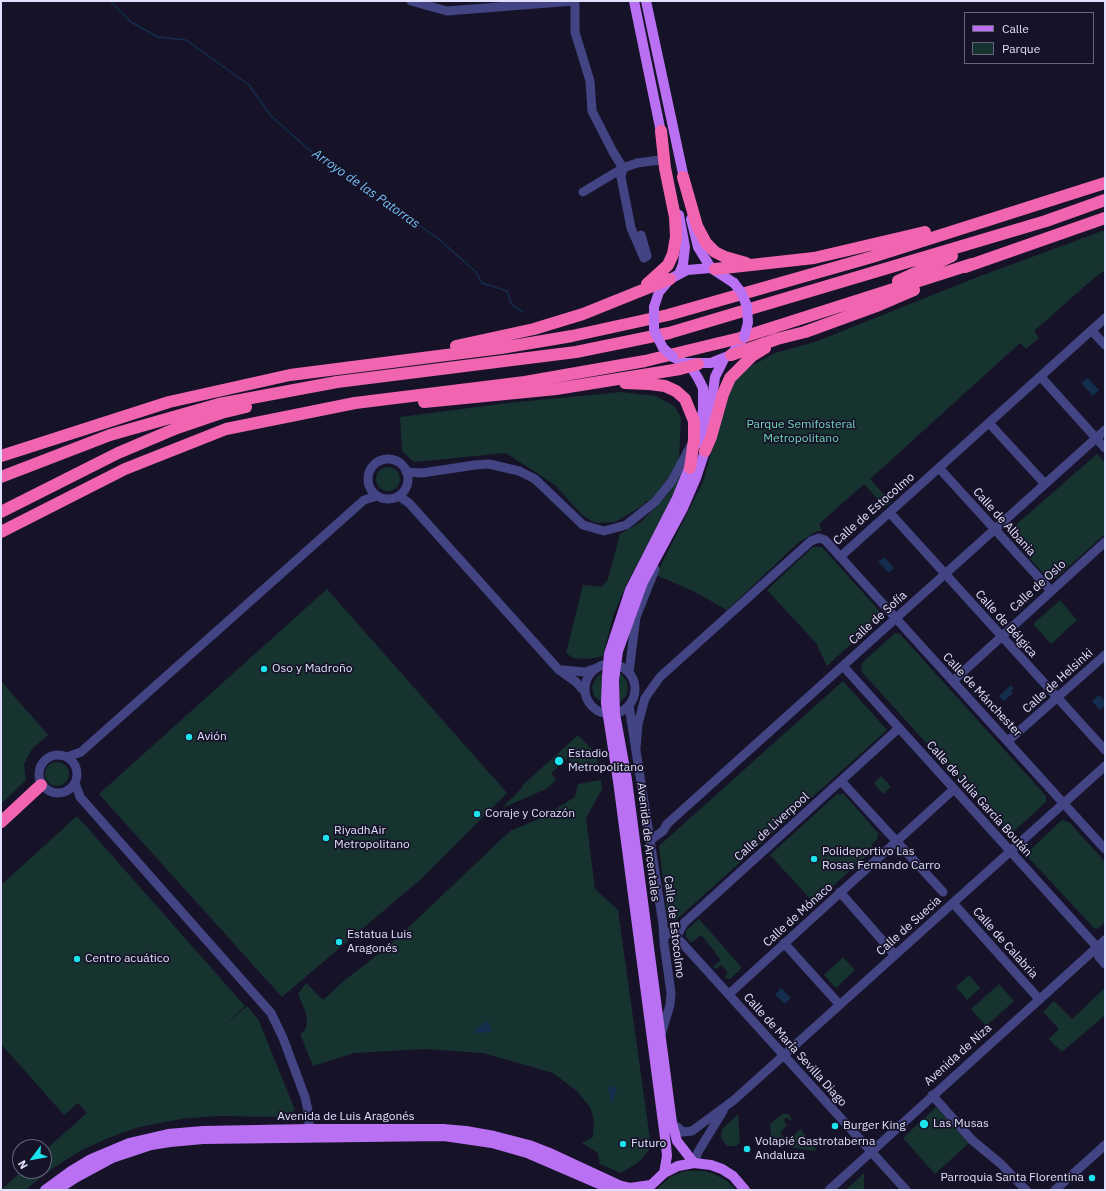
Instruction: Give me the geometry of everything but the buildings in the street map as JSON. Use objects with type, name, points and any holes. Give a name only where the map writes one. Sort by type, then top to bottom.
[{"type":"highway","points":[[635,293],[665,268],[671,259],[675,246],[675,217],[665,168],[661,131]]},
{"type":"highway","points":[[684,177],[697,226],[706,243],[715,252],[724,257],[754,264]]},
{"type":"highway","points":[[1,456],[169,402],[290,375],[417,357],[501,348],[572,336],[668,316],[872,256],[1105,183]]},
{"type":"highway","points":[[1,512],[118,453],[177,428],[221,413],[337,389],[406,380],[511,361],[576,352],[669,334],[996,236],[1105,200]]},
{"type":"highway","points":[[713,269],[814,258],[865,247],[961,222],[1011,212]]},
{"type":"highway","points":[[1,532],[45,508],[152,457],[226,429],[355,403],[525,382],[639,363],[734,340],[972,264],[1105,218]]},
{"type":"highway","points":[[844,305],[996,236]]},
{"type":"highway","points":[[705,451],[711,437],[723,394],[730,378],[752,356],[781,341],[879,305],[972,264]]},
{"type":"highway","points":[[417,357],[446,348],[534,329],[583,314],[674,276]]},
{"type":"highway","points":[[727,357],[777,339],[805,332]]},
{"type":"highway","points":[[1,477],[110,436],[219,404],[337,382],[454,366],[511,361]]},
{"type":"highway","points":[[355,403],[408,403],[533,392],[592,384],[688,366]]},
{"type":"highway","points":[[592,384],[649,384],[665,386],[676,391],[685,399],[690,408],[694,421],[694,440],[690,468]]},
{"type":"highway","points":[[1,462],[39,444]]},
{"type":"highway","points":[[1,525],[20,515],[45,508]]},
{"type":"highway","points":[[1,822],[41,785]]},
{"type":"main road","points":[[634,1],[685,247],[683,264],[660,292],[654,307],[654,330],[663,348],[673,357],[688,366],[727,357],[744,337],[748,323],[748,306],[741,292],[734,283],[713,269],[702,255],[694,235],[684,177],[646,1]]},
{"type":"main road","points":[[674,276],[691,270],[713,269]]},
{"type":"main road","name":"Avenida de Arcentales","points":[[612,664],[643,582],[683,508],[696,478],[705,451],[715,377],[727,357]]},
{"type":"main road","name":"Avenida de Arcentales","points":[[664,1173],[667,1156],[666,1145],[608,714],[614,680],[612,664],[613,642],[630,590],[677,498],[690,468],[700,430],[703,395],[688,366]]},
{"type":"main road","name":"Avenida de Arcentales","points":[[608,714],[627,780],[672,1124],[677,1141],[694,1163]]},
{"type":"main road","name":"Avenida de Luis Aragonés","points":[[57,1190],[94,1166],[150,1145],[203,1139],[443,1129],[494,1136],[552,1154],[621,1186],[630,1188],[649,1187]]},
{"type":"main road","name":"Avenida de Luis Aragonés","points":[[45,1190],[90,1159],[129,1144],[168,1134],[202,1131],[444,1136],[466,1138],[492,1143],[527,1153],[613,1190]]},
{"type":"main road","points":[[649,1187],[664,1173],[678,1166],[694,1163],[711,1165],[722,1169],[733,1176],[745,1190]]},
{"type":"street","points":[[411,1],[447,11],[574,1],[575,32],[590,81],[592,111],[612,152],[623,168],[621,177],[631,228],[644,258],[647,256],[641,235]]},
{"type":"street","points":[[583,192],[623,168],[637,163],[660,160]]},
{"type":"street","name":"Calle de Estocolmo","points":[[636,748],[638,724],[644,698],[664,674],[811,542],[819,538],[825,540],[840,557],[1105,318]]},
{"type":"street","points":[[1092,331],[1105,345]]},
{"type":"street","points":[[1041,377],[1105,448]]},
{"type":"street","points":[[989,423],[1045,484]]},
{"type":"street","name":"Calle de Sofía","points":[[650,842],[652,838],[663,830],[667,824],[1105,430]]},
{"type":"street","points":[[406,472],[422,473],[475,465],[502,466],[519,471],[535,479],[582,525],[594,529],[615,529],[626,525],[643,513],[664,492],[677,472],[694,440]]},
{"type":"street","points":[[80,797],[66,792],[50,792],[41,785],[38,773],[43,761],[54,755],[66,757],[81,752],[366,498],[377,496],[388,499],[402,493],[407,484],[406,472],[399,463],[393,460],[382,461],[372,468],[368,479],[369,485],[366,498]]},
{"type":"street","name":"Calle de Albania","points":[[939,468],[1051,591]]},
{"type":"street","points":[[369,485],[377,496]]},
{"type":"street","points":[[402,493],[409,503],[558,669],[576,682],[585,692],[591,706],[608,714],[629,706],[635,695],[636,689],[633,677],[629,672],[612,664],[585,672],[558,669]]},
{"type":"street","name":"Avenida de Arcentales","points":[[629,672],[633,637],[643,596],[660,558],[672,537],[683,508]]},
{"type":"street","name":"Calle de Bélgica","points":[[890,513],[1102,747]]},
{"type":"street","name":"Calle de Oslo","points":[[953,681],[1105,542]]},
{"type":"street","name":"Calle de Mánchester","points":[[840,557],[1105,849]]},
{"type":"street","name":"Calle de Helsinki","points":[[1008,741],[1105,655]]},
{"type":"street","name":"Calle de Julia García Boután","points":[[843,666],[1097,947],[1105,952]]},
{"type":"street","points":[[585,692],[587,680],[594,669]]},
{"type":"street","name":"Calle de Estocolmo","points":[[629,706],[664,931],[664,943],[671,997],[669,1012],[660,1036]]},
{"type":"street","name":"Calle de Liverpool","points":[[676,937],[684,923],[899,728]]},
{"type":"street","points":[[66,792],[75,783],[77,777],[75,765],[81,752]]},
{"type":"street","points":[[66,757],[75,765]]},
{"type":"street","name":"Calle de Suecia","points":[[672,1124],[683,1132],[692,1132],[729,1104],[1105,766]]},
{"type":"street","points":[[841,781],[943,892]]},
{"type":"street","points":[[75,783],[80,797],[270,1013],[283,1038],[305,1097],[309,1134]]},
{"type":"street","name":"Calle de Mónaco","points":[[728,994],[954,789]]},
{"type":"street","points":[[646,812],[650,822],[655,827],[661,827],[667,824]]},
{"type":"street","points":[[840,892],[895,954]]},
{"type":"street","name":"Calle de Calabria","points":[[952,903],[1039,999]]},
{"type":"street","name":"Calle de María Sevilla Diago","points":[[664,931],[676,937],[906,1190]]},
{"type":"street","points":[[664,943],[667,939],[676,937]]},
{"type":"street","name":"Avenida de Niza","points":[[828,1190],[1105,940]]},
{"type":"street","points":[[784,943],[839,1004]]},
{"type":"street","name":"Calle de Julia García Boután","points":[[1097,947],[1099,957],[1105,964]]},
{"type":"street","points":[[932,1095],[972,1140],[1001,1164],[1026,1190]]},
{"type":"street","name":"Calle de Suecia","points":[[694,1163],[716,1120],[729,1104]]},
{"type":"street","points":[[1055,1190],[1105,1145]]},
{"type":"green space","name":"Parque Semifosteral Metropolitano","points":[[1105,230],[1105,270],[1034,331],[1039,338],[1026,349],[1020,343],[870,479],[891,502],[885,507],[864,484],[819,524],[822,531],[817,531],[798,543],[727,610],[693,591],[656,575],[703,482],[730,386],[742,371],[775,353],[815,342],[975,278]]},
{"type":"green space","points":[[621,392],[656,396],[674,406],[681,417],[679,459],[673,473],[650,502],[646,501],[644,505],[615,522],[597,523],[582,515],[555,485],[506,453],[414,462],[402,451],[400,417],[508,403]]},
{"type":"green space","points":[[1097,454],[1105,463],[1105,534],[1056,578],[1047,578],[1010,536],[1010,530]]},
{"type":"green space","points":[[388,467],[396,471],[400,479],[396,487],[388,491],[380,487],[376,479],[380,471]]},
{"type":"green space","points":[[680,471],[683,472],[673,498],[626,585],[613,616],[603,656],[589,659],[573,658],[566,653],[583,585],[602,587],[608,579],[620,534],[641,522],[656,507],[669,493]]},
{"type":"green space","points":[[813,547],[822,547],[883,615],[827,666],[816,643],[767,590]]},
{"type":"green space","name":"RiyadhAir Metropolitano","points":[[327,589],[507,793],[421,879],[282,997],[99,794]]},
{"type":"green space","points":[[1060,600],[1077,620],[1051,644],[1033,624]]},
{"type":"green space","points":[[895,633],[900,634],[1046,796],[1046,802],[1013,832],[1007,832],[861,671],[862,663]]},
{"type":"green space","points":[[603,672],[603,704],[594,696],[592,687],[596,678]]},
{"type":"green space","points":[[620,673],[626,680],[628,688],[626,696],[619,703]]},
{"type":"green space","points":[[1,681],[48,735],[32,749],[24,764],[26,780],[1,804]]},
{"type":"green space","points":[[843,681],[887,730],[676,920],[671,920],[667,915],[659,846]]},
{"type":"green space","points":[[578,735],[596,754],[599,767],[577,771],[568,758],[551,773],[556,780],[546,789],[502,808],[522,788],[523,785]]},
{"type":"green space","points":[[57,762],[65,766],[69,774],[65,782],[57,786],[49,782],[45,774],[49,766]]},
{"type":"green space","points":[[881,776],[891,787],[883,794],[874,783]]},
{"type":"green space","points":[[601,780],[602,789],[586,818],[595,889],[618,910],[651,1147],[640,1161],[621,1173],[600,1164],[598,1153],[582,1143],[593,1137],[594,1120],[590,1107],[577,1091],[553,1073],[483,1053],[425,1049],[354,1053],[313,1066],[300,1034],[305,1030],[307,1024],[306,1013],[298,994],[306,983],[323,1000],[345,980],[390,945],[510,831],[539,819],[575,797],[578,784]]},
{"type":"green space","points":[[837,794],[844,794],[879,834],[877,837],[878,838],[871,845],[874,849],[814,903],[770,855]]},
{"type":"green space","points":[[77,816],[245,1006],[223,1027],[247,1006],[259,1021],[295,1110],[286,1117],[216,1116],[181,1119],[139,1127],[108,1138],[82,1150],[52,1169],[52,1144],[87,1113],[78,1103],[64,1115],[1,1044],[1,885]]},
{"type":"green space","points":[[1062,820],[1070,823],[1105,862],[1105,922],[1098,929],[1094,928],[1029,858],[1029,851]]},
{"type":"green space","points":[[699,919],[742,968],[730,979],[724,978],[728,972],[721,965],[716,969],[713,967],[721,960],[701,935],[691,943],[686,937],[686,931]]},
{"type":"green space","points":[[843,957],[855,970],[836,988],[824,975]]},
{"type":"green space","points":[[969,975],[980,988],[967,1000],[956,987]]},
{"type":"green space","points":[[999,984],[1014,1001],[986,1026],[971,1009]]},
{"type":"green space","points":[[1105,988],[1105,1015],[1062,1052],[1049,1039],[1059,1029],[1043,1012],[1054,1001],[1072,1019]]},
{"type":"green space","points":[[936,1107],[969,1143],[935,1174],[903,1138]]},
{"type":"green space","points":[[738,1114],[740,1142],[736,1146],[727,1146],[721,1138],[722,1129]]},
{"type":"green space","points":[[782,1114],[788,1114],[792,1119],[790,1121],[788,1118],[785,1118],[784,1121],[787,1125],[780,1133],[788,1142],[800,1129],[816,1149],[814,1151],[785,1146],[781,1148],[771,1136],[770,1124]]},
{"type":"green space","points":[[685,1171],[703,1171],[712,1173],[727,1181],[736,1190],[656,1190],[670,1177]]},
{"type":"green space","points":[[864,1173],[864,1190],[846,1190]]},
{"type":"green space","points":[[13,1179],[39,1179],[25,1190],[1,1190]]},
{"type":"water","points":[[1088,378],[1099,390],[1093,396],[1081,383]]},
{"type":"water","points":[[884,557],[894,568],[889,573],[878,562]]},
{"type":"water","points":[[1011,685],[1014,688],[1011,691],[1013,693],[1004,701],[999,696]]},
{"type":"water","points":[[1099,695],[1105,701],[1105,705],[1100,710],[1092,701]]},
{"type":"water","points":[[781,988],[791,998],[785,1004],[775,995]]},
{"type":"water","points":[[488,1020],[492,1032],[474,1033],[474,1031]]},
{"type":"water","points":[[609,1086],[617,1088],[612,1104],[608,1088]]},
{"type":"waterway","name":"Arroyo de las Patorras","points":[[110,1],[131,22],[158,37],[186,40],[249,85],[271,116],[323,162],[378,196],[440,240],[476,272],[482,283],[507,291],[512,305],[523,312]]},
{"type":"place","name":"Oso y Madroño","points":[[264,669]]},
{"type":"place","name":"Avión","points":[[189,737]]},
{"type":"place","name":"Estadio Metropolitano","points":[[559,761]]},
{"type":"place","name":"Coraje y Corazón","points":[[477,814]]},
{"type":"place","name":"RiyadhAir Metropolitano","points":[[326,838]]},
{"type":"place","name":"Polideportivo Las Rosas Fernando Carro","points":[[814,859]]},
{"type":"place","name":"Estatua Luis Aragonés","points":[[339,942]]},
{"type":"place","name":"Centro acuático","points":[[77,959]]},
{"type":"place","name":"Las Musas","points":[[924,1124]]},
{"type":"place","name":"Burger King","points":[[835,1126]]},
{"type":"place","name":"Futuro","points":[[623,1144]]},
{"type":"place","name":"Volapié Gastrotaberna Andaluza","points":[[747,1149]]},
{"type":"place","name":"Parroquia Santa Florentina","points":[[1092,1178]]}]
